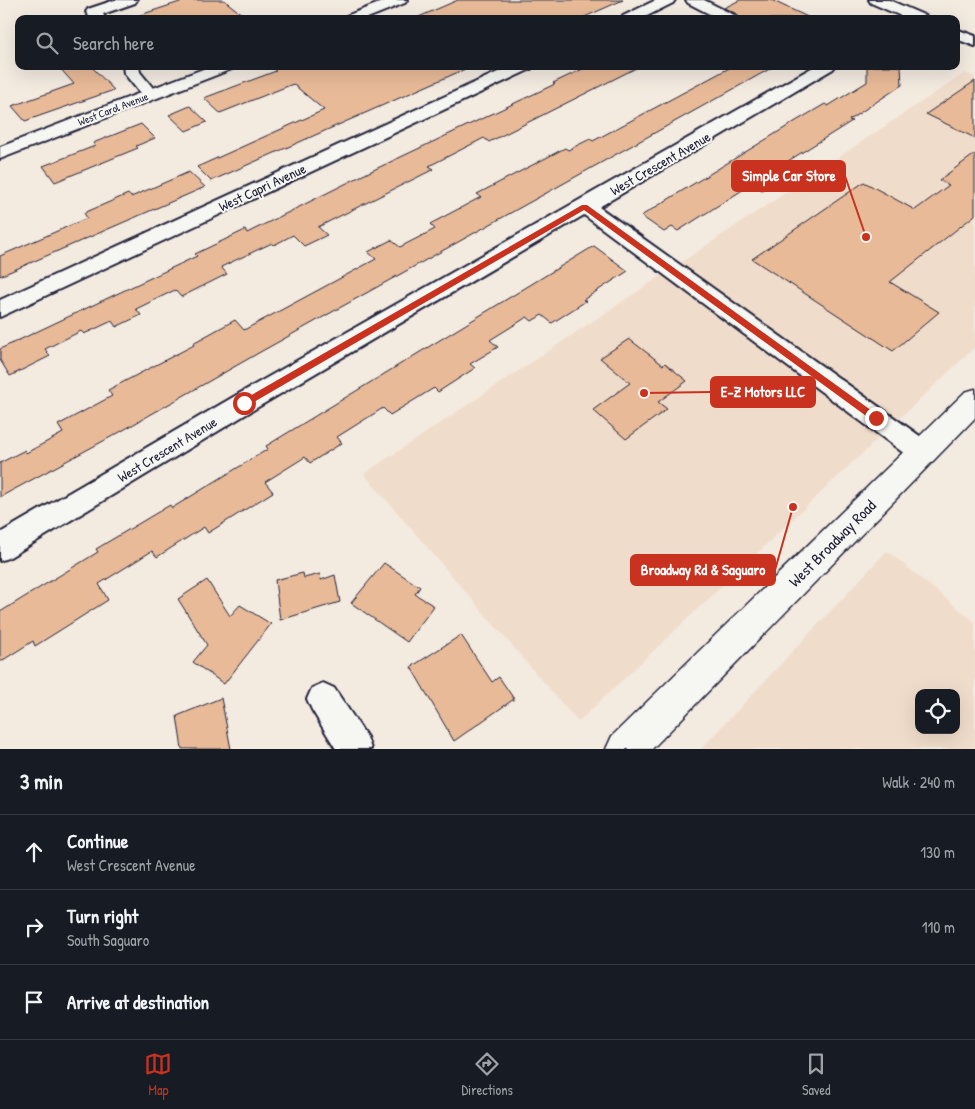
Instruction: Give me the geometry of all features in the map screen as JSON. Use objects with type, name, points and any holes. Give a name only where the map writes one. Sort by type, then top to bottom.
[{"type":"main road","name":"West Broadway Road","points":[[625,749],[975,400]]},
{"type":"street","points":[[96,15],[93,12],[130,0]]},
{"type":"street","points":[[361,15],[400,0]]},
{"type":"street","points":[[636,15],[668,0]]},
{"type":"street","points":[[693,0],[723,15]]},
{"type":"street","points":[[876,0],[912,15]]},
{"type":"street","points":[[960,35],[975,41]]},
{"type":"street","points":[[132,70],[150,95]]},
{"type":"street","name":"West Carol Avenue","points":[[0,152],[216,70]]},
{"type":"street","name":"West Capri Avenue","points":[[0,309],[516,70]]},
{"type":"street","name":"West Crescent Avenue","points":[[0,548],[244,403],[820,70]]},
{"type":"street","points":[[585,206],[922,452]]},
{"type":"street","points":[[323,699],[355,749]]},
{"type":"shaded area","points":[[965,73],[975,77],[975,347],[578,722],[364,474]]},
{"type":"shaded area","points":[[887,551],[975,622],[975,749],[701,749]]},
{"type":"building","points":[[186,0],[224,0],[243,15],[140,15]]},
{"type":"building","points":[[458,0],[623,0],[589,15],[423,15]]},
{"type":"building","points":[[740,0],[771,0],[803,15],[738,15],[724,8]]},
{"type":"building","points":[[62,70],[95,70],[114,90],[25,121],[12,106],[74,84]]},
{"type":"building","points":[[275,70],[463,70],[211,181],[197,167],[324,110],[293,84],[220,113],[204,98],[276,71]]},
{"type":"building","points":[[581,70],[632,70],[489,142],[484,138],[429,166],[434,169],[318,227],[327,235],[304,246],[293,235],[274,245],[272,243],[221,267],[227,274],[181,297],[175,290],[136,309],[141,315],[116,327],[112,321],[84,334],[81,331],[45,349],[50,356],[10,376],[0,360],[0,349],[197,256],[195,254],[245,230],[247,233],[367,173],[555,84],[553,83]]},
{"type":"building","points":[[726,70],[768,70],[120,432],[0,497],[0,463],[25,450],[26,453],[63,433],[58,425],[112,396],[108,390],[194,345],[193,343],[235,320],[244,330],[376,259],[368,252],[391,240],[400,247],[435,229],[430,224],[481,197],[477,194],[565,148],[568,150],[590,139],[593,141]]},
{"type":"building","points":[[867,70],[901,70],[902,85],[849,120],[852,121],[769,173],[779,179],[762,190],[752,184],[678,231],[672,227],[664,232],[641,216],[796,121],[825,104],[828,106],[867,82]]},
{"type":"building","points":[[975,81],[975,138],[926,114]]},
{"type":"building","points":[[190,106],[207,122],[186,131],[169,115]]},
{"type":"building","points":[[141,124],[155,138],[136,146],[138,148],[55,182],[43,166],[95,146],[93,143]]},
{"type":"building","points":[[975,154],[975,215],[890,282],[939,312],[893,351],[752,259],[864,182],[915,210],[949,185],[939,180]]},
{"type":"building","points":[[189,172],[205,187],[0,276],[0,256],[87,218],[84,213],[128,194],[131,197]]},
{"type":"building","points":[[594,246],[628,271],[552,323],[542,315],[532,321],[527,317],[490,340],[498,347],[470,364],[475,368],[438,392],[434,388],[390,415],[383,408],[337,437],[342,443],[310,463],[305,457],[265,482],[273,492],[208,533],[204,527],[157,557],[152,551],[99,584],[108,600],[35,646],[33,641],[0,662],[0,612],[98,552],[96,549],[170,505],[172,508],[268,449],[266,446]]},
{"type":"building","points":[[629,339],[663,365],[665,363],[687,381],[658,402],[667,409],[626,439],[593,410],[630,383],[600,358]]},
{"type":"building","points":[[384,563],[420,587],[415,594],[434,606],[407,642],[351,603]]},
{"type":"building","points":[[303,573],[304,578],[320,574],[321,580],[335,575],[340,602],[280,620],[275,580]]},
{"type":"building","points":[[207,580],[230,616],[240,605],[271,624],[224,684],[193,662],[207,645],[178,599]]},
{"type":"building","points":[[461,635],[492,682],[499,677],[514,699],[454,741],[411,667]]},
{"type":"building","points":[[221,698],[231,749],[182,749],[177,716]]},
{"type":"place","name":"Simple Car Store","points":[[866,237]]},
{"type":"place","name":"E-Z Motors LLC","points":[[644,393]]},
{"type":"place","name":"Broadway Rd & Saguaro","points":[[793,507]]},
{"type":"route","points":[[244,403],[585,206],[876,418]]}]
